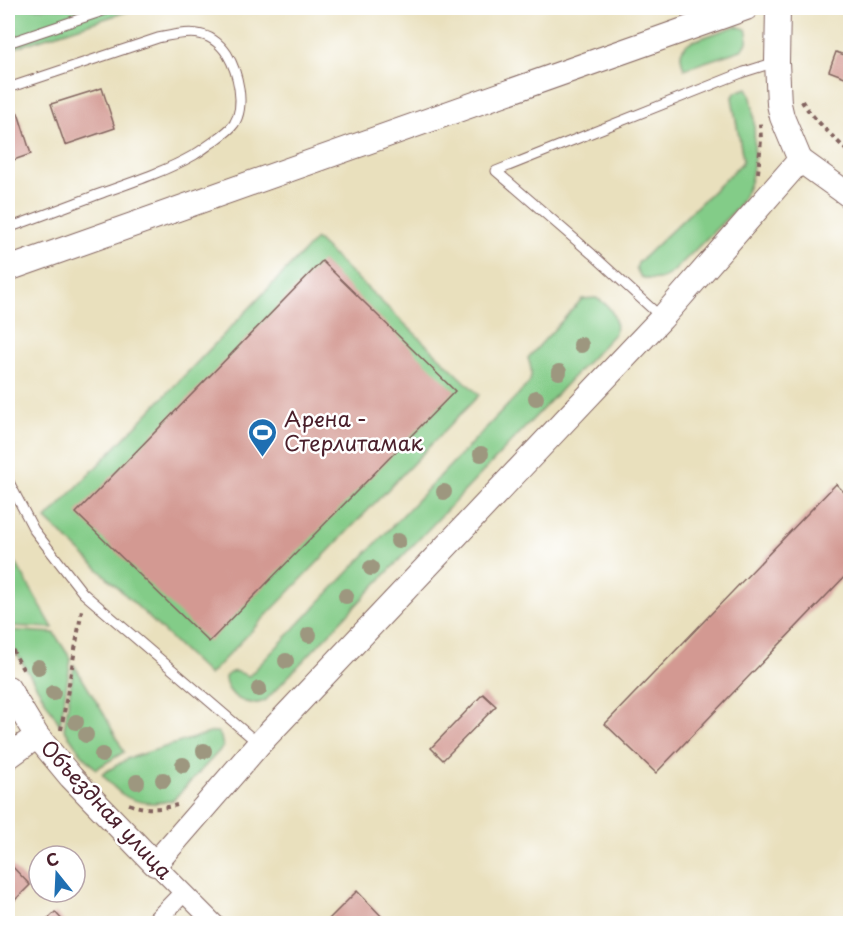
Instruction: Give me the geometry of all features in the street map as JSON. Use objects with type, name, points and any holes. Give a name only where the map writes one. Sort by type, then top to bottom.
[{"type":"street","points":[[8,269],[746,8]]},
{"type":"street","points":[[778,8],[777,62],[779,104],[782,117],[800,160],[850,196]]},
{"type":"street","points":[[155,864],[259,744],[662,318],[800,160]]},
{"type":"street","name":"Объездная улица","points":[[18,683],[46,728],[71,777],[215,924]]},
{"type":"street","points":[[8,757],[46,728]]},
{"type":"street","points":[[153,924],[183,893]]},
{"type":"lane","points":[[8,43],[112,8]]},
{"type":"lane","points":[[8,88],[158,38],[183,33],[201,33],[217,42],[227,56],[235,72],[240,92],[239,111],[233,124],[223,135],[195,155],[155,173],[8,228]]},
{"type":"lane","points":[[662,318],[496,171],[744,72],[777,62]]},
{"type":"lane","points":[[8,480],[34,530],[84,594],[259,744]]},
{"type":"path","points":[[800,95],[811,113],[850,154]]},
{"type":"path","points":[[758,180],[761,140],[759,113]]},
{"type":"path","points":[[8,381],[8,390]]},
{"type":"path","points":[[46,728],[61,730],[84,594]]},
{"type":"path","points":[[8,642],[18,683]]},
{"type":"path","points":[[118,801],[140,808],[162,809],[178,805]]},
{"type":"green space","points":[[8,8],[138,8],[8,50]]},
{"type":"green space","points":[[736,26],[746,29],[747,32],[746,44],[741,50],[684,69],[681,54],[686,45]]},
{"type":"green space","points":[[747,88],[753,107],[754,151],[751,177],[743,197],[736,209],[674,271],[655,280],[641,277],[636,269],[638,263],[742,163],[732,98],[736,92]]},
{"type":"green space","name":"Арена - Стерлитамак","points":[[316,239],[479,395],[209,675],[46,519]]},
{"type":"green space","points":[[596,298],[612,312],[616,327],[615,333],[266,700],[252,703],[233,695],[226,684],[225,677],[234,671],[249,676],[529,383],[531,371],[528,358],[582,299]]},
{"type":"green space","points":[[8,549],[53,628],[8,626]]},
{"type":"green space","points":[[8,630],[54,633],[71,659],[60,725],[8,639]]},
{"type":"green space","points":[[74,665],[124,752],[96,769],[64,729]]},
{"type":"green space","points":[[218,732],[223,747],[173,800],[153,803],[133,800],[116,790],[102,774],[129,758]]},
{"type":"building","points":[[836,52],[850,57],[850,79],[829,71]]},
{"type":"building","points":[[102,88],[115,128],[65,145],[51,104]]},
{"type":"building","points":[[18,113],[31,154],[8,162],[8,117]]},
{"type":"building","name":"Арена - Стерлитамак","points":[[322,261],[455,391],[209,642],[76,513]]},
{"type":"building","points":[[836,484],[850,498],[850,571],[656,773],[605,724]]},
{"type":"building","points":[[483,694],[496,706],[443,760],[431,748]]},
{"type":"building","points":[[8,862],[27,882],[27,888],[8,907]]},
{"type":"building","points":[[357,891],[389,924],[324,924]]},
{"type":"building","points":[[55,912],[66,924],[43,924]]},
{"type":"place","name":"Арена - Стерлитамак","points":[[263,458]]}]
